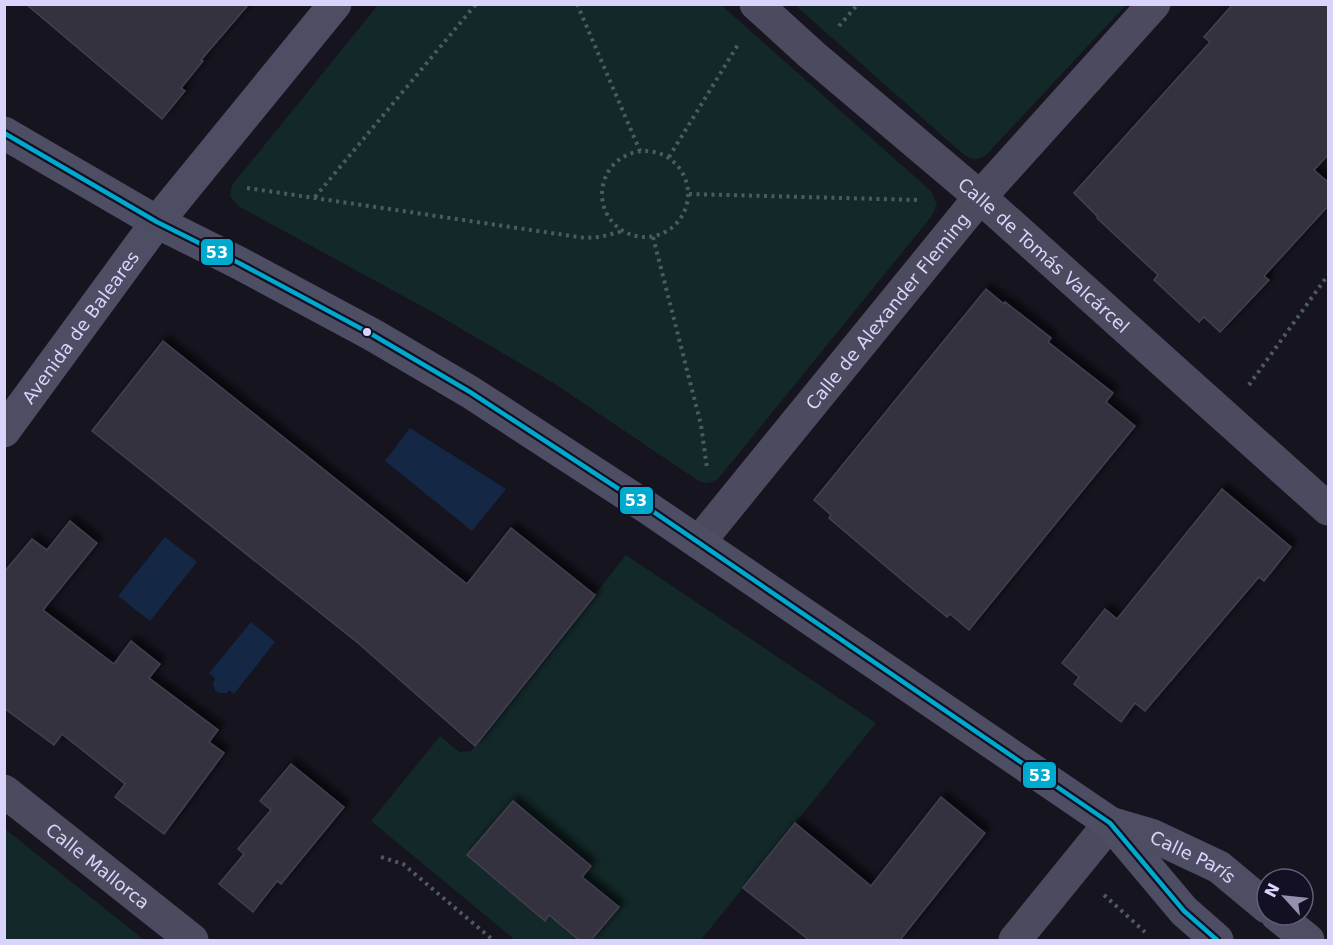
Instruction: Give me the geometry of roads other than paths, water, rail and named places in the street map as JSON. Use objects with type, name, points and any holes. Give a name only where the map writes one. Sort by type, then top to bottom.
[{"type":"main road","name":"Avenida de Baleares","points":[[4,431],[157,222],[335,4]]},
{"type":"main road","name":"Calle París","points":[[4,133],[157,222],[334,314],[470,392],[699,542],[1110,823],[1184,911],[1217,940]]},
{"type":"main road","name":"Calle París","points":[[1110,823],[1151,835],[1219,867],[1255,896]]},
{"type":"main road","points":[[1292,927],[1308,940]]},
{"type":"street","name":"Calle de Tomás Valcárcel","points":[[756,4],[812,55],[980,197],[1329,509]]},
{"type":"street","name":"Calle de Alexander Fleming","points":[[699,542],[980,197],[1154,4]]},
{"type":"street","name":"Calle Mallorca","points":[[4,791],[192,940]]},
{"type":"street","points":[[1015,940],[1110,823]]},
{"type":"water","points":[[410,428],[506,489],[472,531],[385,461]]},
{"type":"water","points":[[165,537],[197,562],[150,621],[118,596]]},
{"type":"water","points":[[251,622],[275,642],[234,694],[229,690],[227,693],[215,691],[213,684],[215,678],[209,673]]}]
